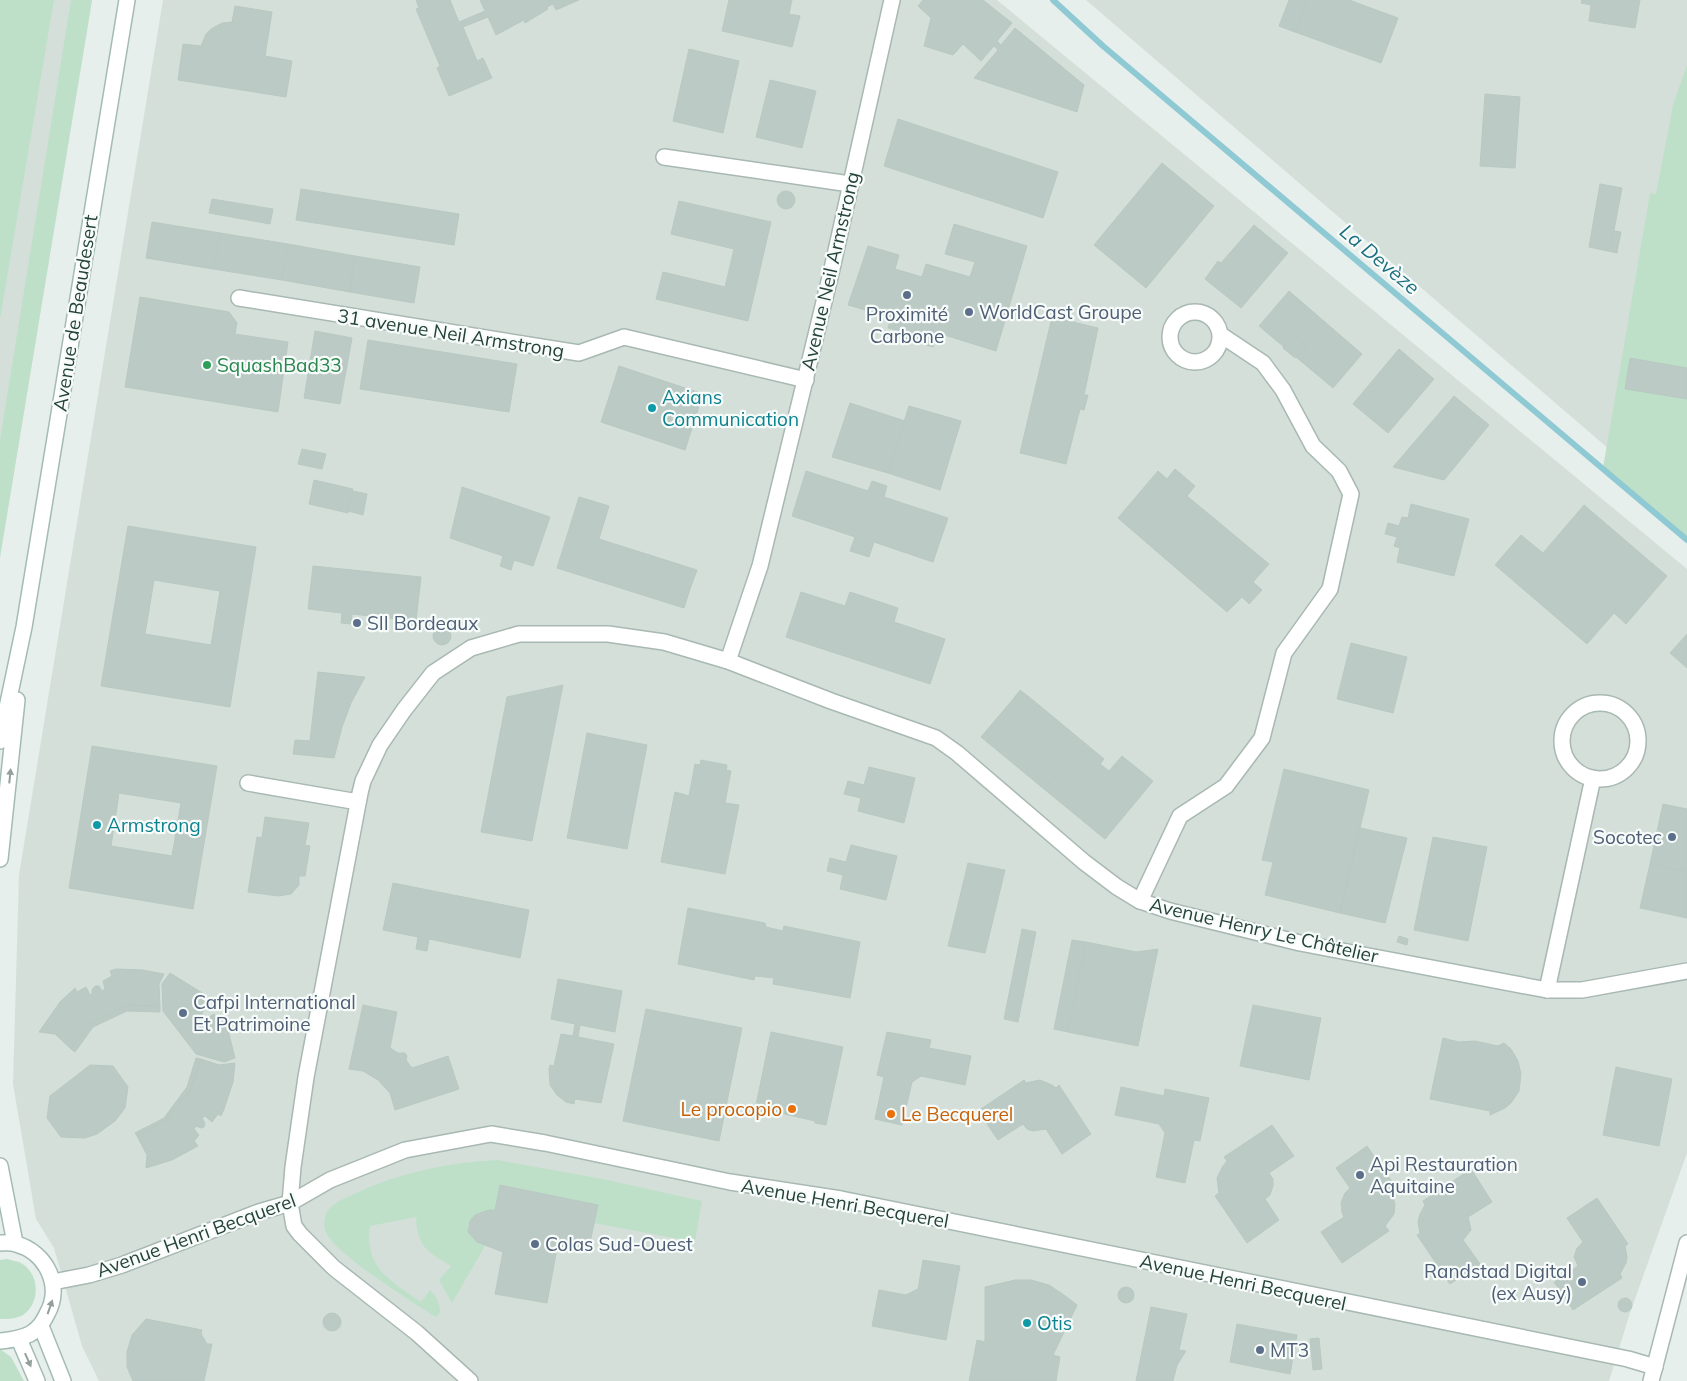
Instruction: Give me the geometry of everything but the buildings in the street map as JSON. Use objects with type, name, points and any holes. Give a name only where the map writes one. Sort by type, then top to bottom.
[{"type":"street","name":"Avenue de Beaudesert","points":[[24,627],[127,0]]},
{"type":"street","name":"Avenue Neil Armstrong","points":[[728,661],[758,571],[806,380],[892,0]]},
{"type":"street","points":[[664,157],[850,184]]},
{"type":"street","name":"31 avenue Neil Armstrong","points":[[239,298],[578,354],[624,337],[806,380]]},
{"type":"street","points":[[1140,901],[1180,816],[1226,786],[1262,738],[1284,653],[1330,589],[1351,494],[1339,471],[1313,446],[1283,390],[1263,363],[1221,335]]},
{"type":"street","points":[[0,741],[24,627]]},
{"type":"street","points":[[0,859],[10,780],[24,627]]},
{"type":"street","points":[[470,1381],[417,1333],[334,1268],[294,1226],[290,1203],[293,1167],[306,1077],[363,781],[380,745],[404,710],[434,673],[471,648],[519,634],[608,634],[664,642],[728,661]]},
{"type":"street","name":"Avenue Henry Le Châtelier","points":[[728,661],[831,701],[936,738],[957,753],[1084,862],[1117,887],[1140,901],[1170,911],[1300,943],[1547,990],[1582,990],[1687,971]]},
{"type":"street","points":[[1606,704],[1618,707],[1627,714],[1634,724],[1637,735],[1637,747],[1633,758],[1626,768],[1611,776],[1593,778],[1582,774],[1566,757],[1562,746],[1562,734],[1566,722],[1574,713],[1589,705],[1606,704]]},
{"type":"street","points":[[1547,990],[1593,778]]},
{"type":"street","points":[[248,783],[358,802]]},
{"type":"street","name":"Avenue Henri Becquerel","points":[[53,1282],[89,1275],[122,1265],[259,1212],[290,1203],[330,1180],[405,1150],[490,1134],[730,1182],[841,1200],[1628,1359],[1653,1374]]},
{"type":"street","points":[[0,1166],[7,1243],[32,1251],[46,1264],[53,1282],[52,1305],[41,1326],[31,1334],[19,1339],[0,1341]]},
{"type":"street","points":[[1653,1374],[1687,1243]]},
{"type":"street","points":[[41,1326],[63,1381]]},
{"type":"street","points":[[19,1339],[37,1381]]},
{"type":"shaded area","points":[[0,0],[92,0],[0,557]]},
{"type":"shaded area","points":[[163,0],[997,0],[1687,569],[1687,1153],[1630,1313],[1609,1381],[99,1381],[82,1346],[54,1248],[36,1219],[13,1084],[19,875]]},
{"type":"shaded area","points":[[1086,0],[1687,0],[1687,516]]},
{"type":"green space","points":[[0,0],[54,0],[0,319]]},
{"type":"green space","points":[[71,0],[92,0],[0,557],[0,440]]},
{"type":"green space","points":[[1687,65],[1687,540],[1603,468],[1650,193],[1656,194],[1673,105]]},
{"type":"green space","points":[[497,1160],[603,1179],[702,1201],[695,1242],[594,1223],[598,1205],[500,1185],[495,1210],[485,1211],[476,1215],[468,1226],[468,1232],[474,1239],[485,1246],[452,1303],[439,1280],[451,1266],[436,1257],[421,1242],[416,1217],[370,1226],[369,1240],[371,1253],[382,1272],[421,1302],[430,1290],[439,1306],[440,1313],[436,1317],[358,1265],[332,1241],[326,1232],[325,1219],[331,1207],[371,1187],[388,1180],[442,1166]]},
{"type":"green space","points":[[7,1259],[26,1266],[31,1272],[36,1287],[33,1302],[23,1315],[15,1318],[0,1319],[0,1260]]},
{"type":"green space","points":[[0,1349],[11,1357],[24,1381],[0,1381]]},
{"type":"waterway","name":"La Devèze","points":[[1053,0],[1103,46],[1687,540]]},
{"type":"place","name":"Proximité Carbone","points":[[907,295]]},
{"type":"place","name":"WorldCast Groupe","points":[[969,312]]},
{"type":"place","name":"SquashBad33","points":[[207,365]]},
{"type":"place","name":"Axians Communication","points":[[652,408]]},
{"type":"place","name":"SII Bordeaux","points":[[357,623]]},
{"type":"place","name":"Armstrong","points":[[97,825]]},
{"type":"place","name":"Socotec","points":[[1672,837]]},
{"type":"place","name":"Cafpi International Et Patrimoine","points":[[183,1013]]},
{"type":"place","name":"Le procopio","points":[[792,1109]]},
{"type":"place","name":"Le Becquerel","points":[[891,1114]]},
{"type":"place","name":"Api Restauration Aquitaine","points":[[1360,1175]]},
{"type":"place","name":"Colas Sud-Ouest","points":[[535,1244]]},
{"type":"place","name":"Randstad Digital (ex Ausy)","points":[[1582,1282]]},
{"type":"place","name":"Otis","points":[[1027,1323]]},
{"type":"place","name":"MT3","points":[[1260,1350]]}]
